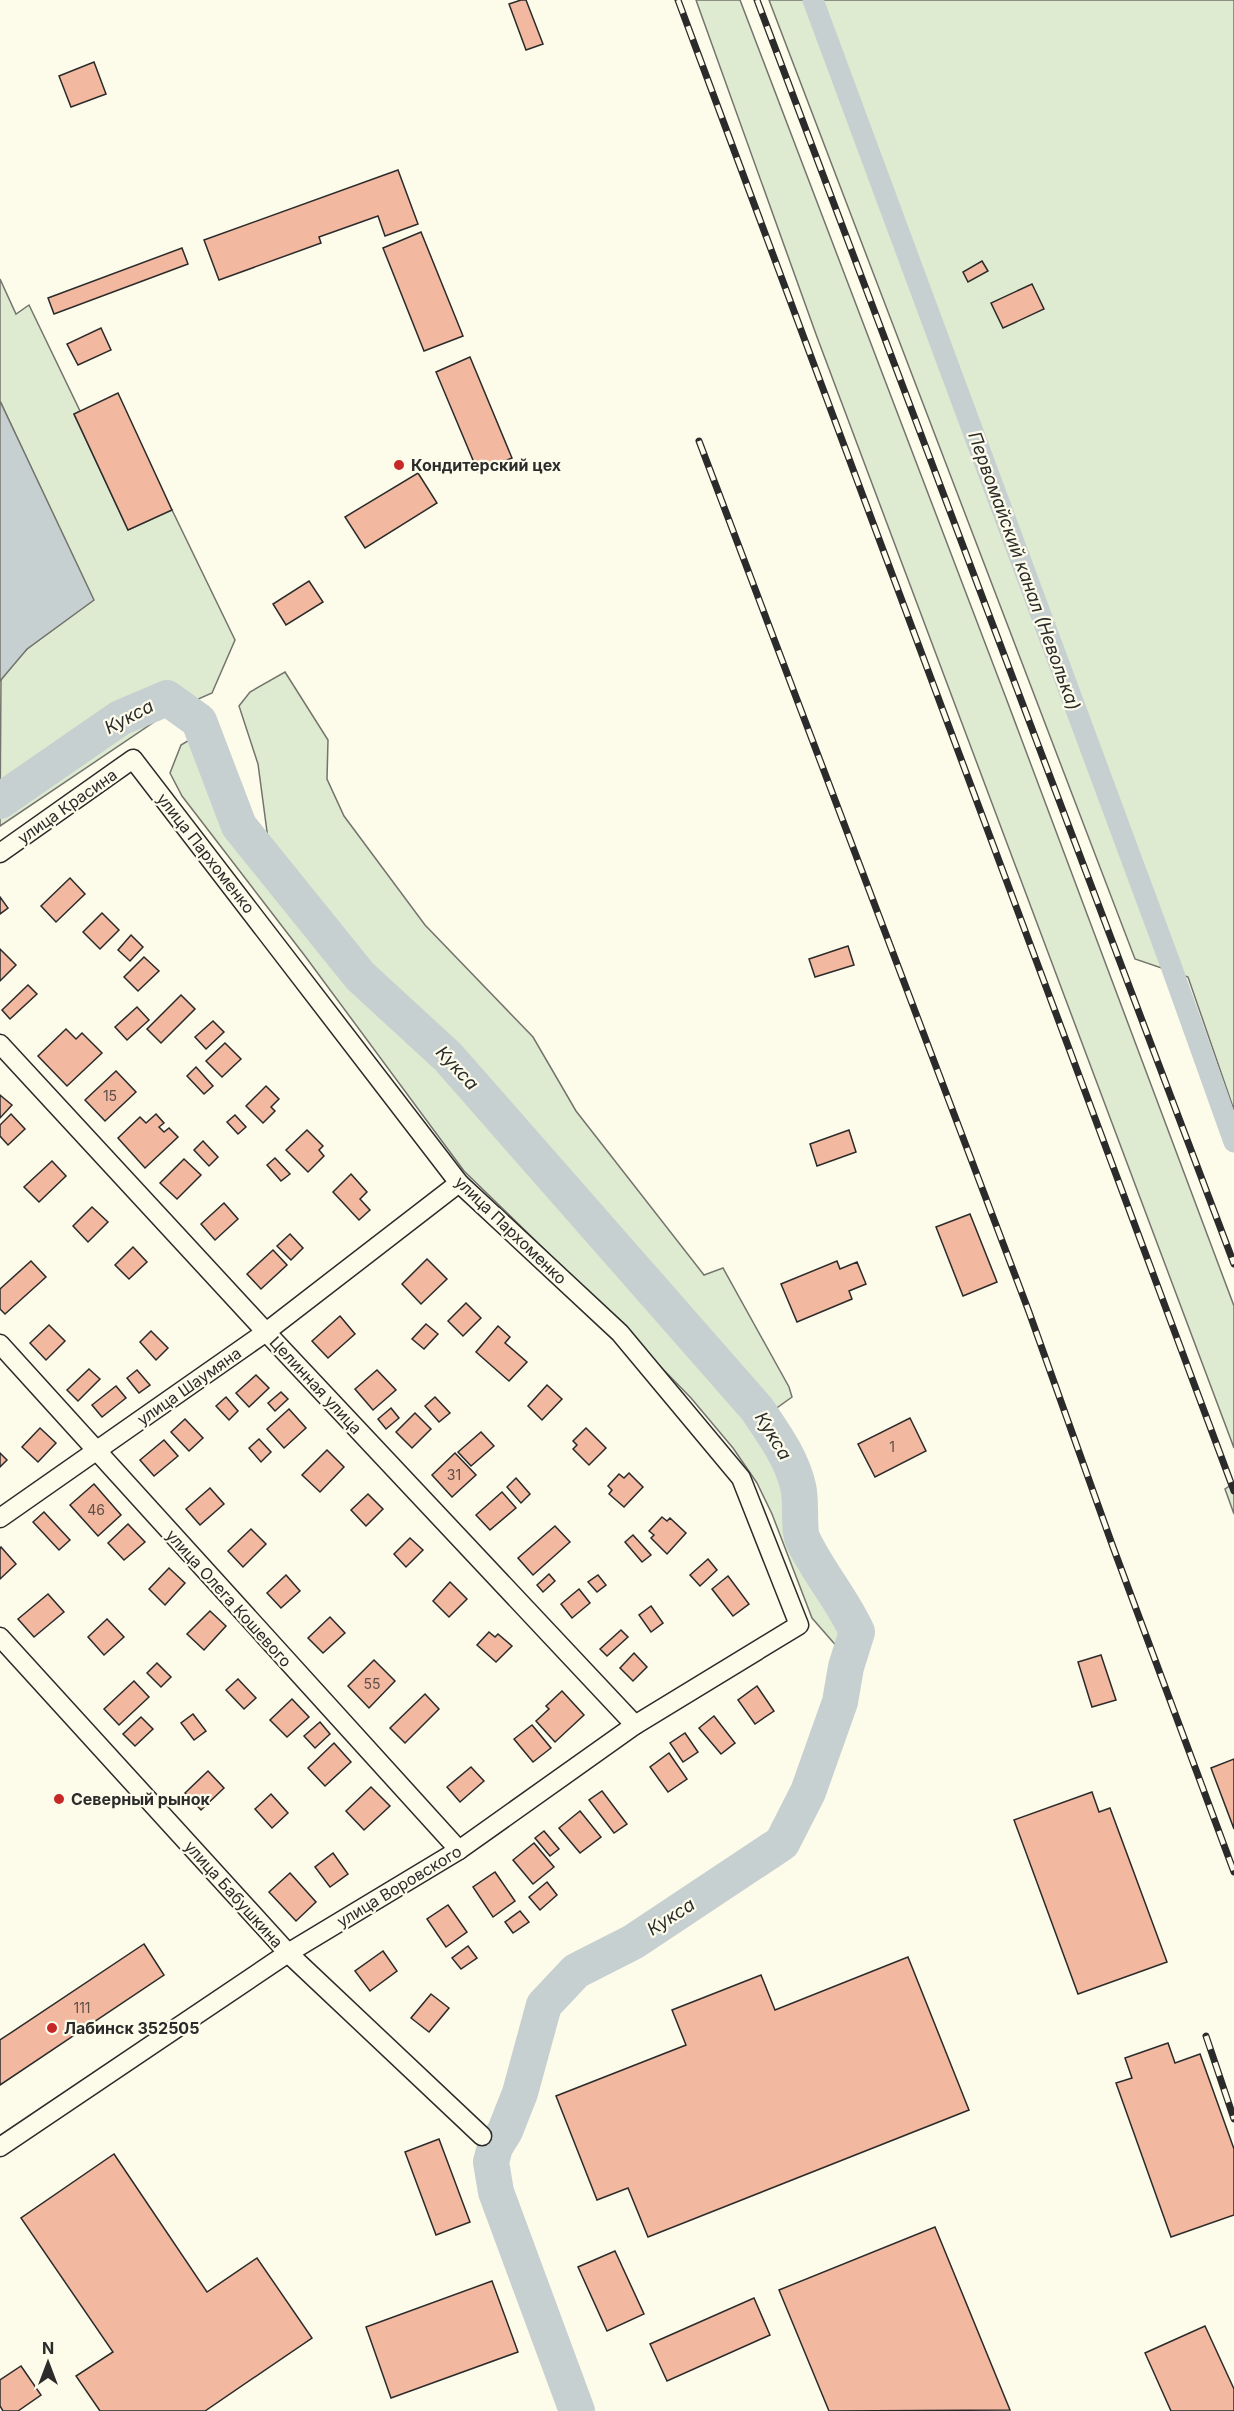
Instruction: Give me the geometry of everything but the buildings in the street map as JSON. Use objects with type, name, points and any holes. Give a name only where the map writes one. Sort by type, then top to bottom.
[{"type":"street","name":"улица Красина","points":[[0,853],[134,759]]},
{"type":"street","name":"улица Пархоменко","points":[[134,759],[459,1183],[620,1333],[741,1478],[799,1625]]},
{"type":"street","name":"Целинная улица","points":[[0,1044],[266,1332],[635,1725]]},
{"type":"street","name":"улица Шаумяна","points":[[0,1518],[266,1332],[459,1183]]},
{"type":"street","name":"улица Олега Кошевого","points":[[0,1344],[459,1850]]},
{"type":"street","name":"улица Воровского","points":[[0,2147],[288,1953],[459,1850],[635,1725],[799,1625]]},
{"type":"street","name":"улица Бабушкина","points":[[0,1637],[288,1953],[483,2136]]},
{"type":"green space","points":[[696,0],[740,0],[1006,698],[1234,1306],[1234,1448],[817,337]]},
{"type":"green space","points":[[769,0],[1234,0],[1234,1110],[1188,977],[1135,959]]},
{"type":"green space","points":[[0,279],[16,314],[29,305],[80,411],[74,414],[128,530],[172,510],[235,640],[212,693],[169,712],[0,826],[1,677],[27,649],[93,600],[0,401]]},
{"type":"green space","points":[[285,672],[328,740],[327,779],[344,816],[425,925],[533,1037],[576,1111],[704,1275],[723,1268],[789,1387],[792,1397],[771,1412],[683,1312],[537,1136],[460,1057],[368,970],[268,839],[258,764],[239,706],[250,692]]},
{"type":"green space","points":[[194,737],[237,836],[368,995],[452,1073],[756,1423],[790,1493],[793,1537],[848,1633],[839,1649],[812,1618],[772,1514],[757,1483],[733,1448],[691,1398],[577,1281],[464,1171],[305,956],[182,796],[170,773],[181,745]]},
{"type":"green space","points":[[1234,1483],[1234,1514],[1225,1489]]},
{"type":"shaded area","points":[[0,401],[94,600],[27,649],[0,681]]},
{"type":"waterway","name":"Первомайский канал (Неволька)","points":[[813,0],[1170,963],[1234,1142]]},
{"type":"waterway","name":"Кукса","points":[[0,801],[120,718],[167,698],[199,721],[239,826],[360,976],[448,1057],[757,1409],[781,1446],[795,1475],[799,1492],[803,1540],[857,1632],[846,1667],[840,1702],[808,1792],[782,1843],[633,1942],[576,1971],[544,2005],[520,2093],[505,2131],[495,2147],[491,2162],[496,2192],[577,2411]]},
{"type":"railway","points":[[678,0],[1234,1491]]},
{"type":"railway","points":[[757,0],[1234,1264]]},
{"type":"railway","points":[[699,441],[1029,1312],[1113,1547],[1234,1872]]},
{"type":"railway","points":[[1206,2036],[1234,2119]]},
{"type":"place","name":"Кондитерский цех","points":[[399,465]]},
{"type":"place","name":"Северный рынок","points":[[59,1799]]},
{"type":"place","name":"Лабинск 352505","points":[[52,2028]]}]
